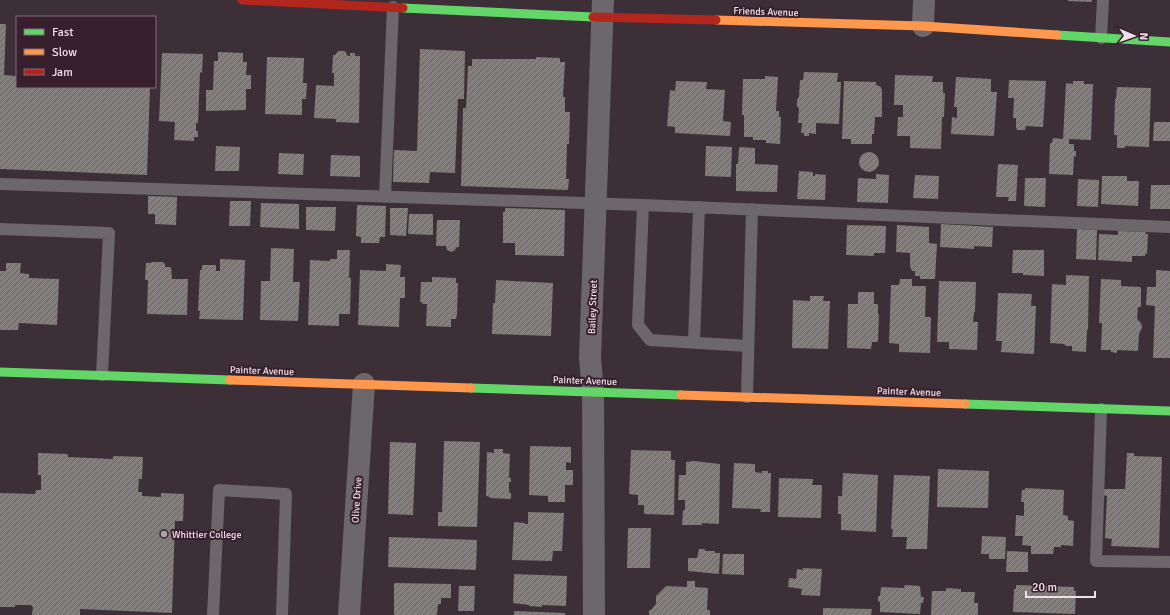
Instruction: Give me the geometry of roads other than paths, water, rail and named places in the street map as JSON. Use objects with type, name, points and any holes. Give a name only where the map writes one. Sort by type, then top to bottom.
[{"type":"main road","name":"Friends Avenue","points":[[242,0],[393,7],[603,8],[1170,42]]},
{"type":"main road","name":"Painter Avenue","points":[[0,372],[1170,411]]},
{"type":"street","points":[[923,26],[924,0]]},
{"type":"street","name":"Bailey Street","points":[[594,615],[593,392],[590,358],[603,8]]},
{"type":"street","name":"Olive Drive","points":[[349,615],[364,384]]},
{"type":"lane","points":[[1101,38],[1103,0]]},
{"type":"lane","points":[[385,196],[393,7]]},
{"type":"lane","points":[[0,184],[595,203],[1170,226]]},
{"type":"lane","points":[[643,205],[638,325],[650,340],[748,346]]},
{"type":"lane","points":[[694,342],[699,208]]},
{"type":"lane","points":[[747,397],[752,209]]},
{"type":"lane","points":[[0,229],[109,234],[102,375]]},
{"type":"lane","points":[[1101,409],[1096,561],[1170,562]]},
{"type":"lane","points":[[213,615],[219,490],[286,494],[282,615]]},
{"type":"place","name":"Whittier College","points":[[164,534]]}]
